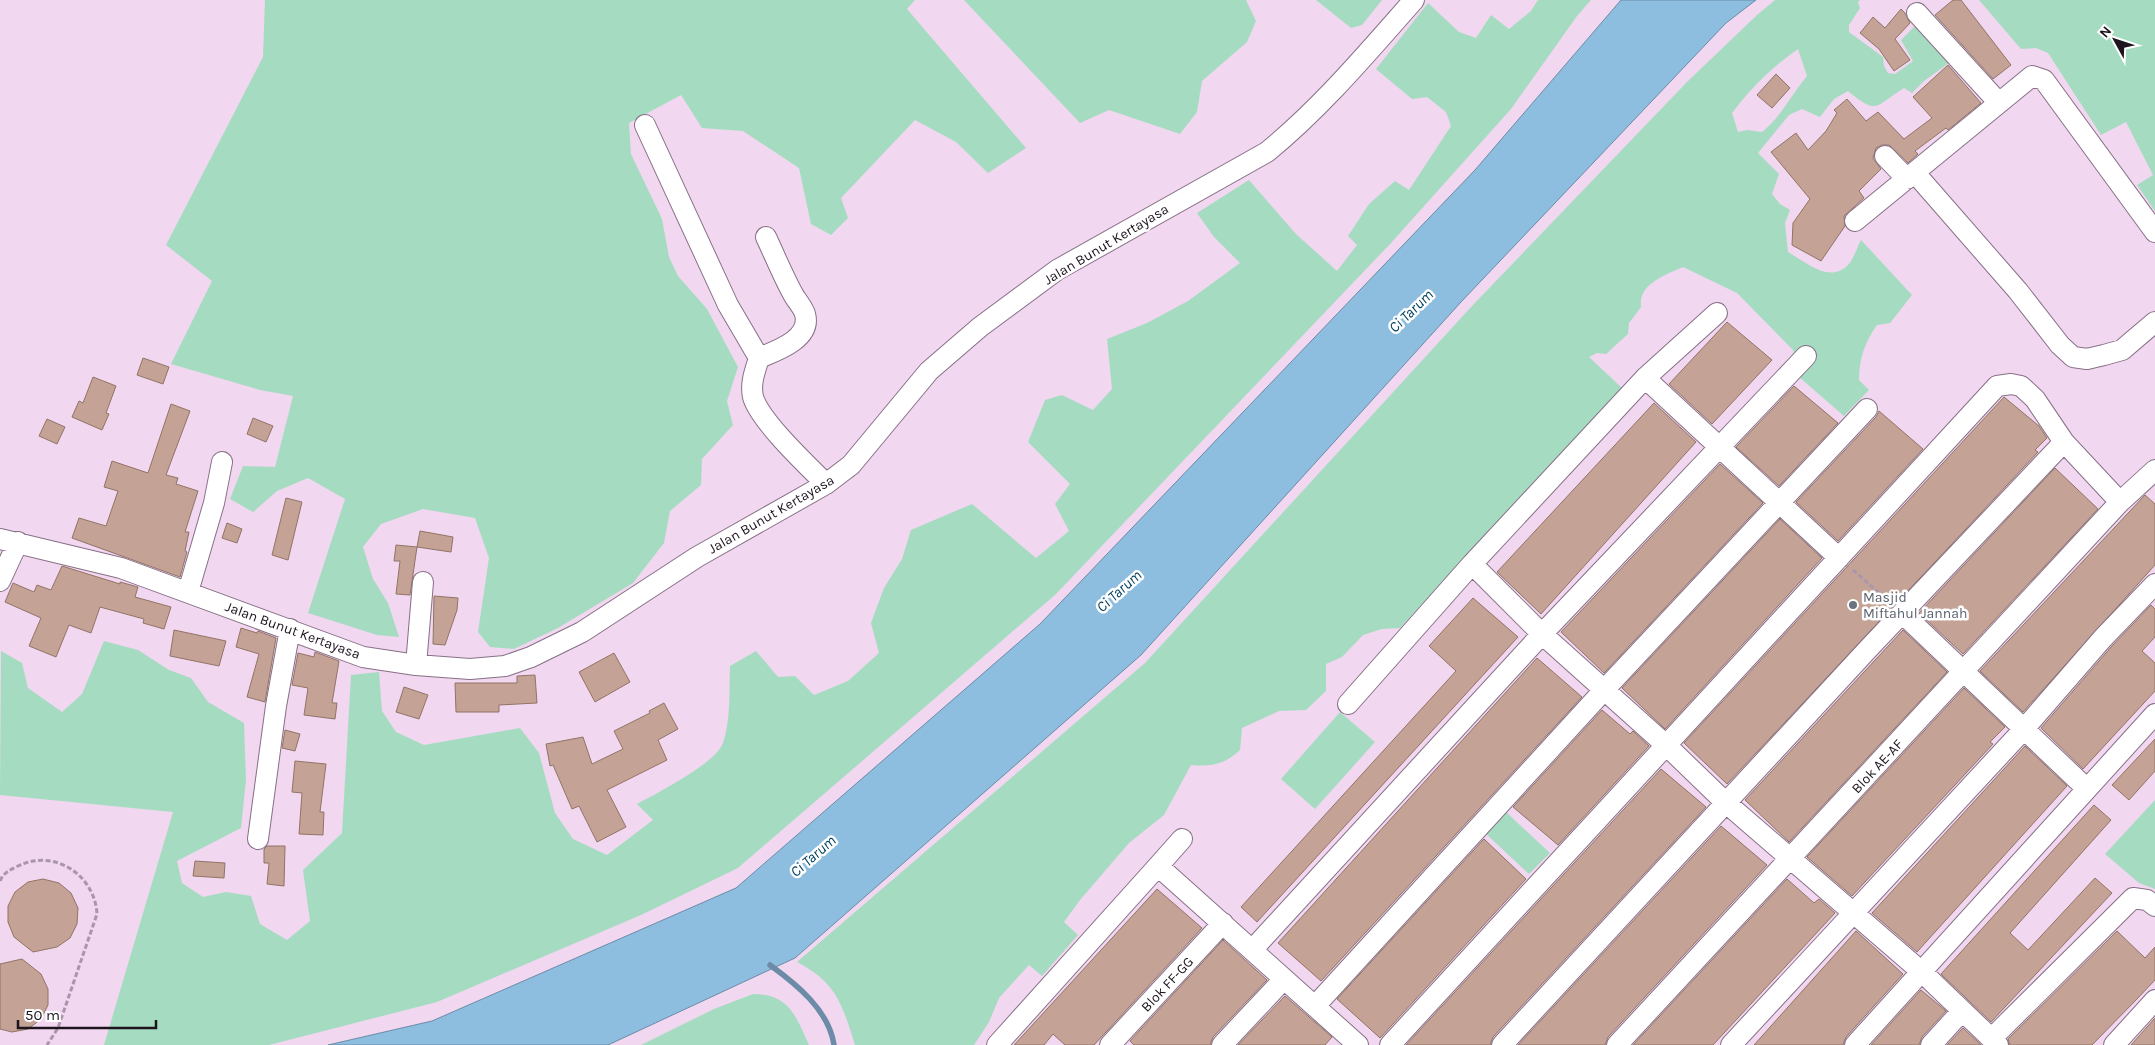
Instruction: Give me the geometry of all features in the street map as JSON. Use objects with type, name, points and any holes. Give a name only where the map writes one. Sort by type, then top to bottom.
[{"type":"street","name":"Jalan Bunut Kertayasa","points":[[9,540],[121,568],[290,628],[363,657],[416,665],[470,669],[504,666],[531,656],[582,632],[697,557],[826,484],[851,465],[929,371],[980,327],[1057,270],[1243,167],[1298,127],[1356,66],[1414,0]]},
{"type":"street","points":[[1918,13],[1998,103]]},
{"type":"street","points":[[1855,221],[2032,76],[2044,80],[2155,232]]},
{"type":"street","points":[[645,125],[728,304],[759,358],[752,382],[753,395],[758,408],[807,466],[826,484]]},
{"type":"street","points":[[1884,156],[1911,176],[1962,225],[2018,291],[2060,345],[2073,357],[2087,359],[2122,350],[2155,322]]},
{"type":"street","points":[[759,358],[792,344],[802,332],[806,322],[805,312],[793,295],[766,238]]},
{"type":"street","points":[[1348,704],[1472,564],[1645,378],[1717,313]]},
{"type":"street","points":[[1253,949],[1542,634],[1806,356]]},
{"type":"street","points":[[1645,378],[1718,448],[1840,558]]},
{"type":"street","points":[[1390,1045],[1997,386],[2011,384],[2021,386],[2035,399],[2064,442],[2120,502]]},
{"type":"street","points":[[1315,1006],[1605,689],[1868,408]]},
{"type":"street","points":[[1502,1045],[1725,802],[2064,442]]},
{"type":"street","points":[[188,592],[214,503],[222,462]]},
{"type":"street","name":"Blok AE-AF","points":[[1617,1045],[2120,502],[2155,470]]},
{"type":"street","points":[[0,581],[9,540]]},
{"type":"street","points":[[1472,564],[1542,634],[1605,689],[1725,802],[1854,912],[1995,1041],[2133,898],[2147,900],[2155,906]]},
{"type":"street","points":[[416,665],[423,582]]},
{"type":"street","points":[[1731,1045],[2024,729],[2103,638],[2155,584]]},
{"type":"street","points":[[1902,613],[2086,788]]},
{"type":"street","points":[[258,839],[276,706],[290,628]]},
{"type":"street","points":[[1856,1045],[2086,788],[2155,714]]},
{"type":"street","points":[[996,1045],[1182,839]]},
{"type":"street","points":[[1158,866],[1315,1006],[1345,1041]]},
{"type":"street","name":"Blok FF-GG","points":[[1110,1045],[1223,923]]},
{"type":"street","points":[[1222,1045],[1284,979]]},
{"type":"street","points":[[2114,1045],[2155,1000]]},
{"type":"street","points":[[1931,1045],[1962,1011]]},
{"type":"path","points":[[1840,558],[1902,613]]},
{"type":"path","points":[[0,881],[9,870],[24,863],[56,861],[70,868],[82,878],[91,890],[96,904],[97,914],[58,1028],[47,1045]]},
{"type":"green space","points":[[265,0],[915,0],[907,9],[1026,148],[988,173],[956,142],[915,120],[841,198],[848,218],[831,235],[811,224],[799,168],[743,131],[702,128],[681,95],[629,123],[631,154],[662,219],[669,257],[678,276],[707,309],[738,367],[727,401],[733,425],[702,459],[701,485],[670,511],[664,543],[633,583],[558,628],[514,649],[490,647],[478,632],[489,558],[475,518],[423,509],[381,524],[363,547],[373,579],[388,603],[399,637],[377,635],[308,613],[345,499],[308,478],[277,491],[253,512],[230,499],[243,466],[275,467],[293,396],[260,390],[171,364],[212,281],[166,245],[263,57]]},
{"type":"green space","points":[[964,0],[1246,0],[1256,21],[1247,42],[1202,81],[1197,112],[1180,134],[1109,110],[1080,123]]},
{"type":"green space","points":[[1316,0],[1382,0],[1362,25],[1351,28]]},
{"type":"green space","points":[[1538,0],[1591,0],[1577,16],[1511,109],[1391,243],[1055,595],[738,868],[641,915],[437,1002],[269,1045],[104,1045],[173,812],[0,795],[1,651],[22,663],[28,688],[62,712],[82,694],[104,641],[138,650],[169,670],[191,678],[208,702],[244,723],[246,780],[241,828],[177,861],[182,883],[203,897],[226,892],[251,896],[260,924],[287,940],[310,921],[303,870],[342,833],[351,675],[379,672],[382,711],[396,732],[424,745],[520,728],[539,753],[555,813],[573,839],[607,855],[653,820],[637,804],[698,769],[718,751],[726,734],[730,666],[756,651],[778,677],[795,676],[814,695],[848,681],[879,653],[871,623],[884,588],[902,559],[911,530],[972,504],[1036,558],[1069,531],[1055,504],[1070,484],[1028,442],[1045,400],[1062,395],[1093,410],[1112,389],[1107,339],[1147,323],[1188,301],[1240,263],[1214,237],[1197,213],[1249,180],[1296,234],[1337,271],[1357,245],[1348,236],[1369,204],[1395,181],[1409,190],[1451,126],[1446,112],[1427,97],[1412,99],[1376,69],[1428,3],[1459,32],[1476,38],[1491,15],[1509,29],[1531,11]]},
{"type":"green space","points":[[1775,0],[1860,0],[1858,2],[1860,8],[1849,25],[1849,32],[1883,57],[1884,66],[1888,73],[1895,74],[1913,61],[1901,40],[1918,23],[1953,60],[1924,81],[1912,93],[1904,88],[1876,106],[1865,104],[1848,91],[1834,99],[1820,117],[1802,109],[1789,115],[1758,153],[1779,174],[1772,194],[1780,204],[1790,210],[1785,223],[1788,252],[1810,266],[1825,272],[1833,272],[1841,270],[1848,265],[1861,240],[1912,295],[1890,323],[1877,325],[1866,344],[1860,365],[1859,380],[1869,390],[1844,416],[1799,377],[1793,350],[1737,293],[1683,267],[1654,281],[1644,292],[1641,299],[1641,307],[1629,323],[1628,334],[1606,354],[1597,353],[1589,357],[1622,388],[1400,628],[1382,629],[1363,635],[1342,657],[1326,664],[1326,691],[1306,710],[1279,711],[1242,728],[1240,750],[1229,759],[1218,764],[1191,765],[1164,815],[1129,843],[1080,900],[1064,922],[1078,935],[1042,976],[1029,965],[999,998],[989,1022],[974,1045],[855,1045],[841,1006],[830,987],[821,978],[797,962],[1145,663],[1472,306],[1687,82]],"holes":[[[1798,49],[1807,76],[1780,113],[1762,132],[1747,130],[1738,132],[1732,113],[1762,78]]]},
{"type":"green space","points":[[1979,0],[2155,0],[2155,211],[2137,185],[2153,175],[2126,122],[2101,135],[2048,53],[2036,48],[2021,49]]},
{"type":"green space","points":[[1340,712],[1375,742],[1315,809],[1281,779]]},
{"type":"green space","points":[[2155,800],[2155,889],[2139,883],[2105,854]]},
{"type":"green space","points":[[1506,812],[1550,853],[1529,874],[1485,833]]},
{"type":"green space","points":[[753,994],[765,995],[783,1002],[795,1016],[809,1045],[641,1045],[714,1009]]},
{"type":"water","name":"Ci Tarum","points":[[1621,0],[1756,0],[1726,23],[1461,302],[1141,655],[795,958],[608,1045],[328,1045],[432,1021],[736,888],[1040,624],[1475,170]]},
{"type":"building","points":[[1953,0],[1961,0],[2011,65],[1993,79],[1935,15]]},
{"type":"building","points":[[1901,9],[1910,23],[1895,39],[1910,60],[1894,71],[1879,49],[1860,33],[1873,17],[1885,28]]},
{"type":"building","points":[[1948,65],[1981,103],[1948,130],[1946,128],[1915,151],[1918,154],[1908,163],[1889,145],[1882,145],[1876,148],[1873,158],[1881,169],[1859,191],[1864,198],[1844,216],[1845,226],[1821,261],[1792,245],[1793,223],[1810,199],[1771,152],[1796,133],[1808,150],[1826,131],[1837,113],[1834,110],[1847,99],[1866,121],[1878,112],[1904,139],[1932,118],[1913,97]]},
{"type":"building","points":[[1776,74],[1790,88],[1772,108],[1757,95]]},
{"type":"building","points":[[1727,322],[1772,360],[1712,424],[1669,384]]},
{"type":"building","points":[[143,358],[169,367],[163,384],[137,375]]},
{"type":"building","points":[[93,377],[116,386],[106,413],[109,414],[102,430],[72,417],[79,401],[83,403]]},
{"type":"building","points":[[1794,386],[1838,423],[1779,486],[1736,447]]},
{"type":"building","points":[[2004,397],[2039,426],[2047,438],[2035,450],[2038,452],[1727,784],[1684,743]]},
{"type":"building","points":[[1654,403],[1696,442],[1541,614],[1497,572]]},
{"type":"building","points":[[171,404],[190,411],[166,475],[178,478],[176,484],[198,491],[185,532],[189,532],[185,551],[187,552],[180,577],[72,538],[79,518],[106,526],[118,491],[104,487],[112,461],[148,473]]},
{"type":"building","points":[[1879,411],[1923,449],[1838,541],[1796,502],[1876,417]]},
{"type":"building","points":[[253,418],[273,426],[266,442],[247,434]]},
{"type":"building","points":[[47,419],[65,427],[57,444],[39,436]]},
{"type":"building","points":[[1720,464],[1763,503],[1604,673],[1561,632]]},
{"type":"building","points":[[2055,468],[2098,509],[1963,654],[1919,613]]},
{"type":"building","points":[[2145,495],[2155,504],[2155,565],[2023,712],[1980,671]]},
{"type":"building","points":[[286,498],[302,502],[288,560],[272,555]]},
{"type":"building","points":[[1780,519],[1822,558],[1665,729],[1622,688]]},
{"type":"building","points":[[227,523],[242,529],[237,543],[222,538]]},
{"type":"building","points":[[420,531],[453,537],[451,552],[417,547]]},
{"type":"building","points":[[396,545],[417,547],[410,595],[396,594],[400,561],[394,561]]},
{"type":"building","points":[[62,566],[120,584],[120,582],[138,587],[135,597],[171,607],[164,629],[143,623],[144,619],[100,607],[91,633],[69,625],[56,657],[29,646],[41,618],[5,602],[13,583],[34,592],[37,585],[51,590]]},
{"type":"building","points":[[434,596],[458,598],[457,610],[445,645],[433,644]]},
{"type":"building","points":[[1473,598],[1518,637],[1257,922],[1241,907],[1456,671],[1429,646]]},
{"type":"building","points":[[2151,605],[2155,609],[2155,637],[2142,651],[2155,663],[2155,691],[2083,769],[2041,728],[2112,646]]},
{"type":"building","points":[[241,628],[257,633],[258,631],[276,638],[265,702],[247,697],[259,654],[236,647]]},
{"type":"building","points":[[174,630],[226,641],[219,666],[170,656]]},
{"type":"building","points":[[1903,630],[1947,672],[1789,842],[1745,800]]},
{"type":"building","points":[[315,652],[339,661],[332,703],[337,703],[335,719],[304,715],[308,688],[292,685],[298,653],[314,657]]},
{"type":"building","points":[[614,653],[630,682],[595,702],[579,672]]},
{"type":"building","points":[[1537,658],[1582,697],[1321,981],[1278,943]]},
{"type":"building","points":[[535,675],[537,703],[499,705],[499,712],[456,712],[455,683],[517,683],[517,676]]},
{"type":"building","points":[[404,687],[428,695],[419,719],[396,712]]},
{"type":"building","points":[[1964,688],[2005,727],[1990,742],[1993,744],[1852,896],[1807,857]]},
{"type":"building","points":[[664,703],[678,729],[658,740],[667,760],[607,790],[626,827],[597,842],[579,806],[572,809],[553,765],[550,766],[546,744],[583,737],[592,764],[623,749],[614,731],[650,713],[649,711]]},
{"type":"building","points":[[1602,710],[1630,734],[1633,731],[1649,746],[1558,845],[1513,807]]},
{"type":"building","points":[[285,730],[300,734],[295,751],[282,748]]},
{"type":"building","points":[[2155,739],[2155,771],[2129,800],[2112,785]]},
{"type":"building","points":[[2025,746],[2067,786],[1917,952],[1872,913]]},
{"type":"building","points":[[295,761],[326,764],[320,812],[324,812],[323,835],[299,834],[302,793],[292,792]]},
{"type":"building","points":[[1661,769],[1706,807],[1493,1037],[1490,1045],[1406,1045]]},
{"type":"building","points":[[2094,805],[2111,820],[2010,933],[2028,950],[2095,878],[2112,893],[1991,1022],[1941,974]]},
{"type":"building","points":[[1721,826],[1767,865],[1608,1037],[1605,1045],[1518,1045]]},
{"type":"building","points":[[1484,839],[1526,879],[1380,1038],[1337,999]]},
{"type":"building","points":[[267,846],[285,846],[284,886],[267,884],[269,863],[264,863],[264,849]]},
{"type":"building","points":[[195,861],[225,863],[224,878],[193,876]]},
{"type":"building","points":[[43,879],[59,883],[71,893],[78,908],[77,924],[70,938],[57,947],[33,952],[14,937],[8,922],[8,906],[15,892],[28,882]]},
{"type":"building","points":[[1787,879],[1814,903],[1819,899],[1835,913],[1713,1045],[1633,1045]]},
{"type":"building","points":[[1157,889],[1202,928],[1094,1045],[1065,1045],[1053,1034],[1044,1045],[1014,1045]]},
{"type":"building","points":[[1856,931],[1903,974],[1846,1037],[1843,1045],[1754,1045]]},
{"type":"building","points":[[2117,931],[2145,958],[2155,947],[2155,980],[2092,1045],[2010,1045],[2008,1039]]},
{"type":"building","points":[[1223,940],[1267,980],[1213,1037],[1210,1045],[1134,1045],[1130,1041]]},
{"type":"building","points":[[22,959],[41,974],[48,989],[48,1005],[41,1019],[28,1029],[12,1032],[0,1029],[0,964]]},
{"type":"building","points":[[1921,990],[1946,1011],[1922,1037],[1919,1045],[1871,1045]]},
{"type":"building","points":[[1285,996],[1332,1037],[1325,1045],[1238,1045]]},
{"type":"building","points":[[2155,1018],[2155,1045],[2131,1045]]},
{"type":"building","points":[[1963,1028],[1981,1045],[1947,1045]]},
{"type":"waterway","points":[[770,965],[810,999],[826,1020],[834,1045]]},
{"type":"place","name":"Masjid Miftahul Jannah","points":[[1853,605]]}]
